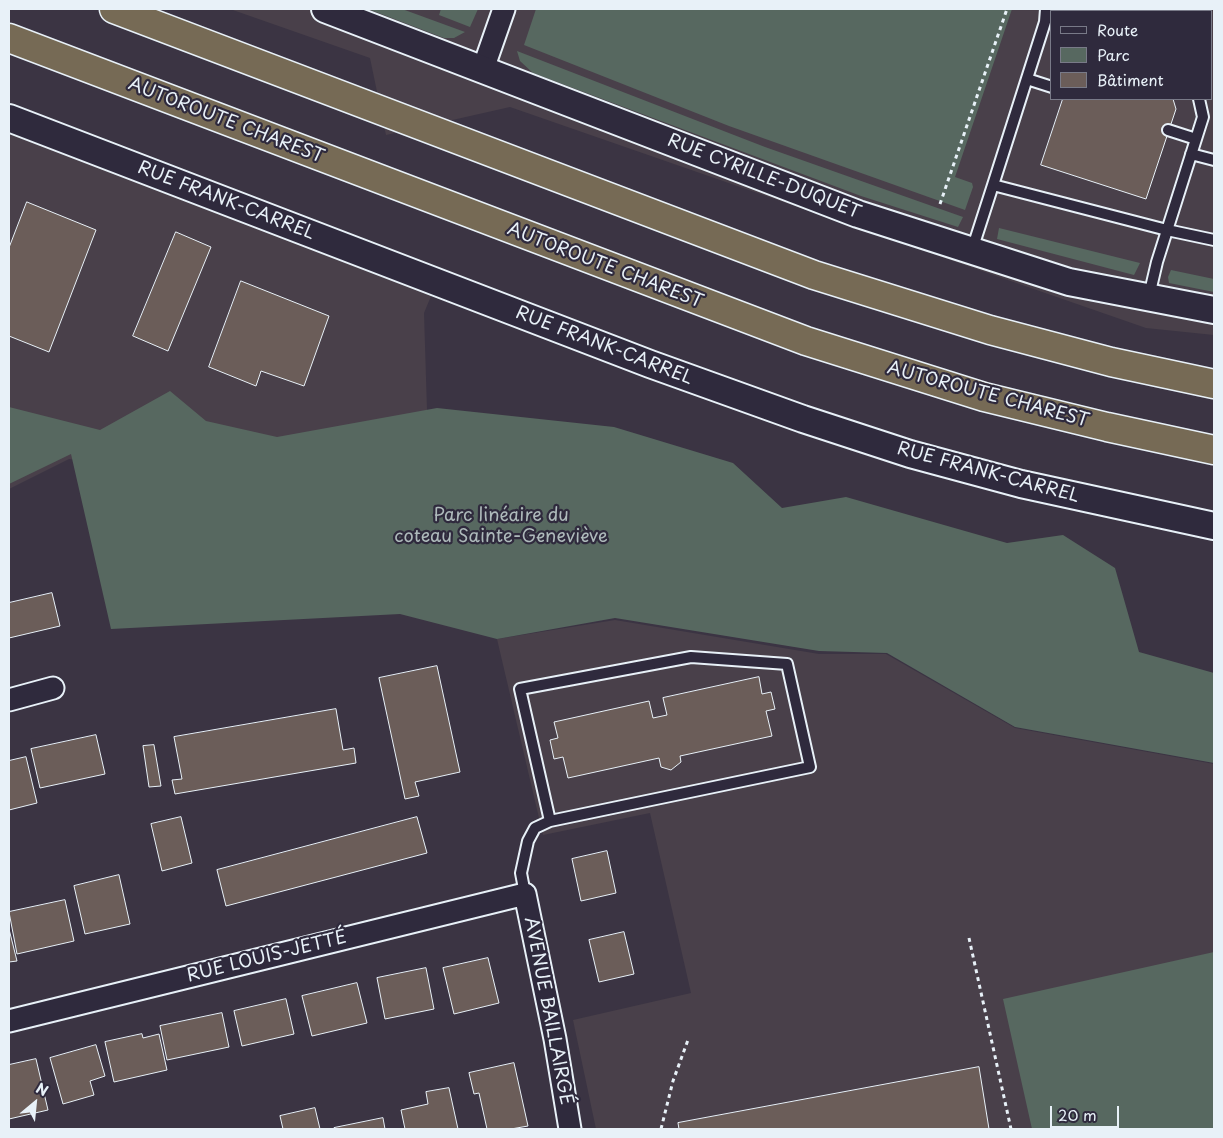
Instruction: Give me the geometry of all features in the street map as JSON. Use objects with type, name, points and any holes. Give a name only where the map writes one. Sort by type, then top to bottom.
[{"type":"highway","points":[[114,9],[814,275],[990,330],[1111,362],[1214,384]]},
{"type":"highway","name":"AUTOROUTE CHAREST","points":[[9,38],[744,319],[846,355],[1001,401],[1214,450]]},
{"type":"street","name":"RUE CYRILLE-DUQUET","points":[[325,9],[858,214],[1069,282],[1214,310]]},
{"type":"street","points":[[483,70],[504,9]]},
{"type":"street","name":"RUE FRANK-CARREL","points":[[9,118],[650,364],[803,419],[910,454],[1021,484],[1214,526]]},
{"type":"street","points":[[9,700],[53,688]]},
{"type":"street","name":"RUE LOUIS-JETTÉ","points":[[9,1021],[525,894]]},
{"type":"street","name":"AVENUE BAILLAIRGÉ","points":[[525,894],[555,1039],[570,1129]]},
{"type":"lane","points":[[972,251],[1045,22],[1046,9]]},
{"type":"lane","points":[[1026,79],[1050,86]]},
{"type":"lane","points":[[1149,297],[1167,230],[1203,117],[1199,100]]},
{"type":"lane","points":[[1168,130],[1196,139]]},
{"type":"lane","points":[[1191,154],[1214,160]]},
{"type":"lane","points":[[993,185],[1167,230],[1214,240]]},
{"type":"lane","points":[[525,894],[521,872],[528,842],[535,828],[550,821],[810,766],[787,664],[691,657],[520,689],[550,821]]},
{"type":"path","points":[[940,204],[1007,9]]},
{"type":"path","points":[[969,938],[1011,1129]]},
{"type":"path","points":[[661,1129],[673,1081],[688,1040]]},
{"type":"shaded area","points":[[230,9],[1214,9],[1214,335],[1146,328],[510,107],[386,135],[370,58]]},
{"type":"shaded area","points":[[9,125],[439,277],[424,313],[427,410],[418,506],[69,459],[9,489]]},
{"type":"shaded area","points":[[615,620],[819,654],[886,654],[1015,728],[1214,764],[1214,1129],[596,1129],[573,1020],[691,993],[650,813],[543,835],[497,639]]},
{"type":"green space","points":[[368,9],[402,9],[465,32],[454,38],[444,38]]},
{"type":"green space","points":[[441,9],[478,9],[470,27],[439,15]]},
{"type":"green space","points":[[536,9],[1012,9],[955,177],[972,183],[973,187],[965,210],[729,126],[524,45]]},
{"type":"green space","points":[[517,51],[765,147],[963,217],[958,227],[861,196],[533,73],[520,61]]},
{"type":"green space","points":[[999,228],[1140,263],[1134,275],[997,239]]},
{"type":"green space","points":[[1171,270],[1214,279],[1214,292],[1169,283],[1168,277]]},
{"type":"green space","name":"Parc linéaire du coteau Sainte-Geneviève","points":[[170,391],[206,421],[277,437],[437,408],[614,427],[733,463],[782,508],[846,497],[1007,543],[1063,535],[1115,568],[1139,652],[1214,673],[1214,763],[1015,727],[887,653],[819,651],[615,618],[497,639],[400,614],[111,629],[71,454],[9,484],[9,407],[100,430]]},
{"type":"green space","points":[[1214,952],[1214,1129],[1032,1129],[1003,999]]},
{"type":"building","points":[[1153,9],[1154,10],[1076,10]]},
{"type":"building","points":[[1063,100],[1173,100],[1176,109],[1146,199],[1041,165]]},
{"type":"building","points":[[27,202],[96,230],[49,352],[9,336],[9,248]]},
{"type":"building","points":[[176,232],[211,247],[168,351],[133,336]]},
{"type":"building","points":[[241,281],[329,316],[304,386],[261,371],[256,386],[209,367]]},
{"type":"building","points":[[52,593],[60,626],[9,638],[9,603]]},
{"type":"building","points":[[437,666],[460,772],[415,782],[419,796],[405,799],[379,678]]},
{"type":"building","points":[[759,677],[762,694],[771,692],[775,709],[766,711],[772,736],[680,756],[681,762],[671,770],[661,767],[659,758],[568,778],[563,757],[554,759],[550,740],[558,738],[554,722],[649,701],[653,718],[667,715],[663,698]]},
{"type":"building","points":[[336,709],[343,750],[354,748],[356,763],[175,794],[172,780],[182,779],[174,737]]},
{"type":"building","points":[[96,735],[105,774],[40,788],[31,749]]},
{"type":"building","points":[[154,745],[161,786],[149,787],[143,746]]},
{"type":"building","points":[[26,757],[37,803],[9,810],[9,761]]},
{"type":"building","points":[[181,817],[192,863],[162,871],[151,824]]},
{"type":"building","points":[[417,817],[427,853],[226,906],[217,870]]},
{"type":"building","points":[[607,851],[616,893],[581,901],[572,859]]},
{"type":"building","points":[[119,875],[130,924],[85,934],[74,886]]},
{"type":"building","points":[[65,900],[74,941],[17,954],[9,912]]},
{"type":"building","points":[[9,929],[17,961],[9,962]]},
{"type":"building","points":[[624,932],[634,974],[599,982],[589,940]]},
{"type":"building","points":[[488,958],[499,1003],[454,1014],[443,968]]},
{"type":"building","points":[[426,968],[434,1009],[385,1019],[377,978]]},
{"type":"building","points":[[357,983],[367,1023],[312,1036],[302,996]]},
{"type":"building","points":[[286,999],[294,1034],[242,1046],[234,1011]]},
{"type":"building","points":[[222,1013],[229,1047],[167,1060],[160,1026]]},
{"type":"building","points":[[142,1034],[143,1038],[159,1034],[167,1070],[114,1082],[105,1042]]},
{"type":"building","points":[[96,1045],[105,1076],[90,1081],[94,1095],[63,1104],[50,1058]]},
{"type":"building","points":[[36,1059],[48,1110],[9,1119],[9,1065]]},
{"type":"building","points":[[514,1063],[528,1126],[511,1129],[487,1129],[479,1093],[474,1094],[469,1073]]},
{"type":"building","points":[[979,1067],[989,1129],[679,1129],[678,1123]]},
{"type":"building","points":[[449,1088],[458,1129],[405,1129],[401,1110],[428,1104],[426,1092]]},
{"type":"building","points":[[315,1108],[320,1129],[283,1129],[280,1116]]},
{"type":"building","points":[[383,1118],[385,1129],[334,1129],[334,1128]]}]
